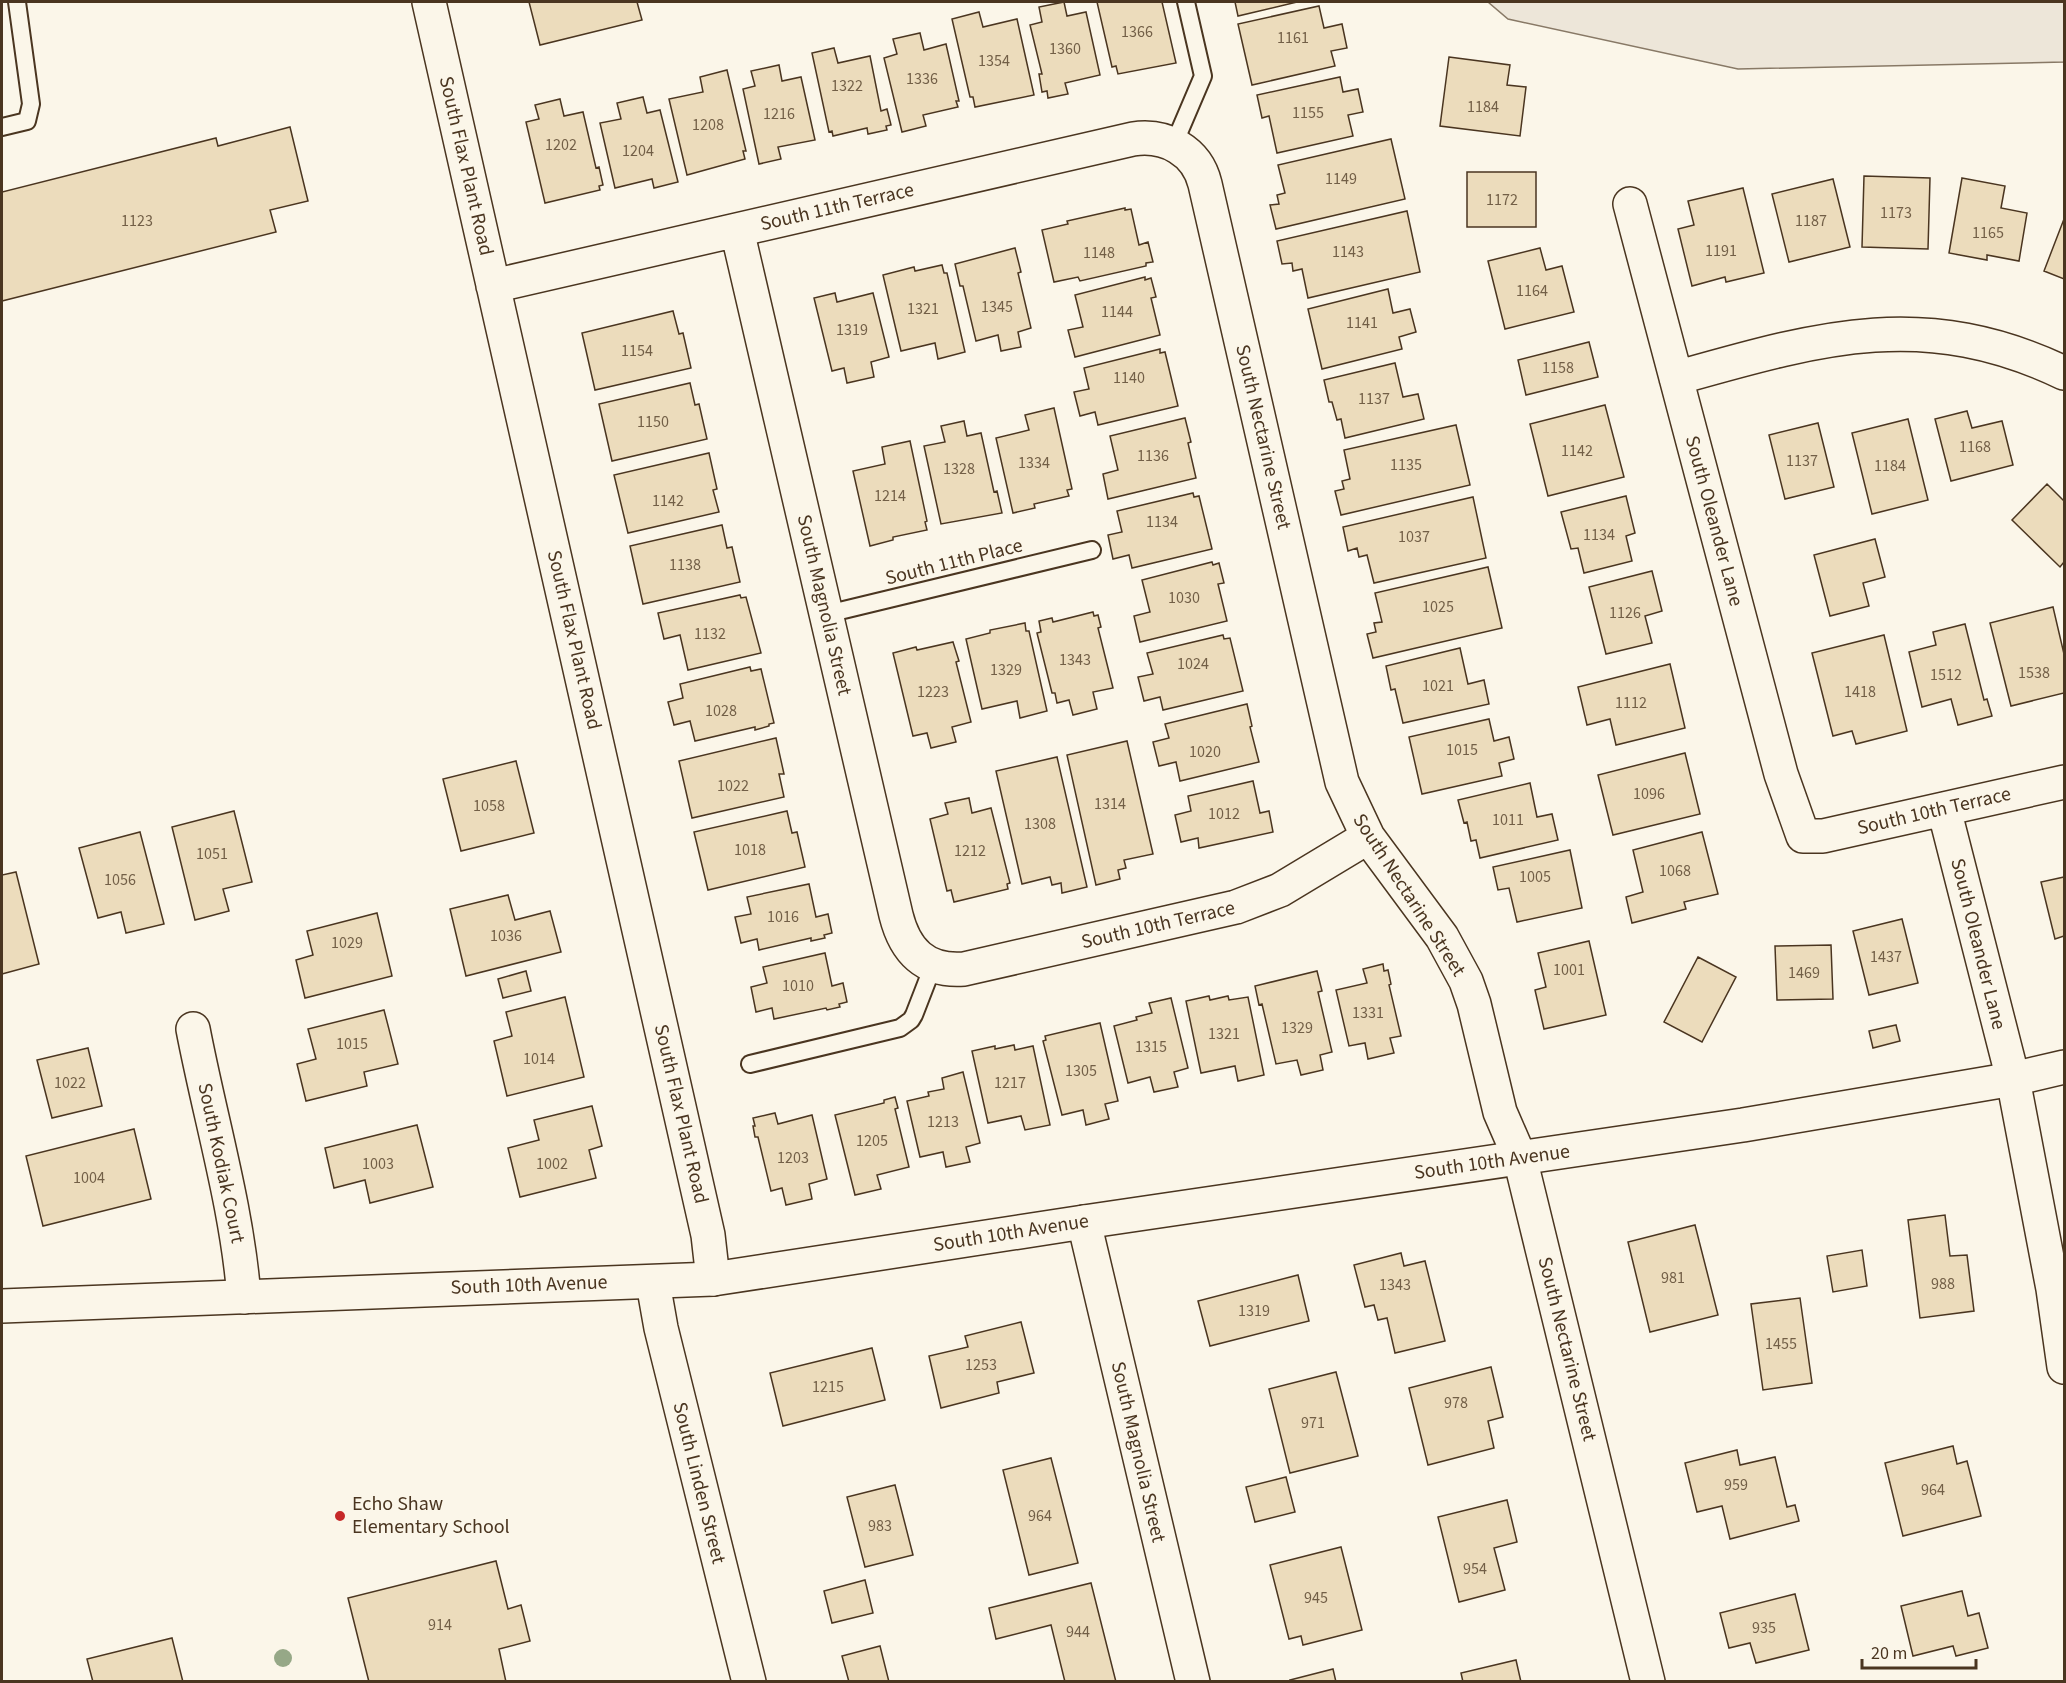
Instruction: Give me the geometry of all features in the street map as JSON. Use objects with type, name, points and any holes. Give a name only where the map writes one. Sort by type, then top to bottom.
[{"type":"street","name":"South Flax Plant Road","points":[[429,2],[708,1235],[713,1280]]},
{"type":"street","name":"South 11th Terrace","points":[[493,286],[1133,139],[1155,138],[1176,145]]},
{"type":"street","name":"South Nectarine Street","points":[[1176,145],[1194,160],[1204,179],[1336,759],[1349,798],[1368,837],[1442,937],[1466,981],[1474,1004],[1500,1112],[1520,1158],[1648,1682]]},
{"type":"street","name":"South Oleander Lane","points":[[1630,204],[1781,774],[1803,836]]},
{"type":"street","name":"South Magnolia Street","points":[[737,230],[900,932],[909,948],[933,966]]},
{"type":"street","points":[[1676,378],[1764,353],[1806,344],[1891,333],[1953,337],[1986,343],[2016,352],[2064,373]]},
{"type":"street","name":"South 10th Terrace","points":[[1803,836],[1823,836],[2064,782]]},
{"type":"street","name":"South Oleander Lane","points":[[1944,809],[2013,1079],[2053,1289],[2064,1367]]},
{"type":"street","name":"South 10th Terrace","points":[[933,966],[954,970],[969,969],[1236,907],[1280,890],[1368,837]]},
{"type":"street","name":"South Kodiak Court","points":[[193,1029],[241,1252],[244,1297]]},
{"type":"street","name":"South 10th Avenue","points":[[2,1306],[618,1281],[653,1283],[713,1280],[1084,1222],[1743,1125],[2013,1079],[2064,1067]]},
{"type":"street","name":"South Magnolia Street","points":[[1084,1222],[1193,1682]]},
{"type":"street","name":"South Linden Street","points":[[653,1283],[664,1339],[748,1682]]},
{"type":"lane","points":[[2,128],[27,121],[31,104],[17,2]]},
{"type":"lane","points":[[1176,145],[1203,76],[1186,2]]},
{"type":"lane","name":"South 11th Place","points":[[827,614],[1092,550]]},
{"type":"lane","points":[[750,1064],[900,1028],[914,1015],[933,966]]},
{"type":"shaded area","points":[[1488,2],[2064,2],[2064,62],[1738,69],[1508,19]]},
{"type":"building","points":[[529,2],[637,2],[642,20],[540,45]]},
{"type":"building","points":[[1064,2],[1067,16],[1086,12],[1100,75],[1065,83],[1068,94],[1048,98],[1047,91],[1042,92],[1039,74],[1042,74],[1030,25],[1042,22],[1039,7]]},
{"type":"building","points":[[1097,2],[1162,2],[1176,63],[1118,74],[1116,66],[1112,67]]},
{"type":"building","points":[[1235,2],[1297,2],[1238,16]]},
{"type":"building","points":[[1319,6],[1324,28],[1342,24],[1347,48],[1331,51],[1335,66],[1252,85],[1238,24]]},
{"type":"building","points":[[979,12],[983,27],[1017,19],[1034,95],[975,107],[973,97],[970,97],[952,19]]},
{"type":"building","points":[[920,33],[924,50],[946,44],[959,101],[956,101],[958,107],[923,115],[926,126],[902,132],[884,58],[897,54],[893,39]]},
{"type":"building","points":[[834,48],[838,63],[870,56],[881,111],[887,109],[891,125],[886,126],[887,130],[868,134],[867,128],[833,136],[832,131],[829,132],[812,53]]},
{"type":"building","points":[[1449,57],[1510,65],[1507,85],[1526,87],[1520,136],[1440,126]]},
{"type":"building","points":[[779,65],[782,81],[801,77],[815,140],[778,147],[781,159],[759,164],[743,89],[755,86],[751,71]]},
{"type":"building","points":[[727,70],[746,151],[743,151],[745,159],[687,175],[669,99],[703,92],[700,77]]},
{"type":"building","points":[[1340,77],[1343,92],[1358,89],[1363,112],[1348,115],[1353,136],[1277,153],[1269,116],[1262,118],[1257,95]]},
{"type":"building","points":[[643,97],[647,113],[660,110],[678,182],[654,188],[652,179],[615,188],[600,123],[621,119],[617,103]]},
{"type":"building","points":[[560,99],[564,116],[583,112],[596,168],[599,167],[603,185],[599,186],[600,190],[545,203],[526,122],[539,119],[535,105]]},
{"type":"building","points":[[290,127],[308,201],[270,210],[276,232],[2,301],[2,192],[216,138],[218,146]]},
{"type":"building","points":[[1391,139],[1405,199],[1276,229],[1270,205],[1279,204],[1277,195],[1285,193],[1278,165]]},
{"type":"building","points":[[1467,172],[1536,172],[1536,227],[1467,227]]},
{"type":"building","points":[[1864,176],[1930,178],[1928,249],[1862,247]]},
{"type":"building","points":[[1962,178],[2005,186],[2001,208],[2027,213],[2019,261],[1987,255],[1987,260],[1949,253]]},
{"type":"building","points":[[1833,179],[1850,247],[1789,262],[1772,194]]},
{"type":"building","points":[[1743,188],[1764,273],[1726,282],[1725,277],[1692,286],[1678,229],[1694,225],[1688,201]]},
{"type":"building","points":[[1125,208],[1125,210],[1131,209],[1139,245],[1148,242],[1153,262],[1146,263],[1146,266],[1080,281],[1078,277],[1054,282],[1042,230],[1068,224],[1067,221]]},
{"type":"building","points":[[1407,211],[1420,272],[1308,298],[1302,269],[1293,271],[1292,263],[1282,264],[1277,241]]},
{"type":"building","points":[[2064,219],[2064,279],[2044,271]]},
{"type":"building","points":[[1015,248],[1021,272],[1018,273],[1031,328],[1018,332],[1021,347],[1001,351],[998,335],[976,341],[963,286],[960,286],[955,264]]},
{"type":"building","points":[[1540,248],[1546,270],[1562,266],[1574,312],[1505,329],[1488,261]]},
{"type":"building","points":[[942,265],[944,273],[947,273],[965,352],[938,359],[935,343],[901,351],[883,275],[914,267],[915,271]]},
{"type":"building","points":[[1145,277],[1145,280],[1151,278],[1156,297],[1151,298],[1160,335],[1075,357],[1068,330],[1083,327],[1075,295]]},
{"type":"building","points":[[1388,289],[1393,313],[1410,309],[1416,332],[1399,337],[1402,349],[1322,369],[1308,309]]},
{"type":"building","points":[[835,293],[837,302],[873,293],[889,357],[871,362],[874,377],[847,383],[844,368],[832,371],[814,298]]},
{"type":"building","points":[[673,311],[679,334],[683,333],[691,368],[595,390],[582,333]]},
{"type":"building","points":[[1589,342],[1598,377],[1526,395],[1518,360]]},
{"type":"building","points":[[1160,349],[1160,353],[1165,352],[1178,406],[1098,425],[1095,412],[1080,416],[1074,392],[1089,389],[1084,368]]},
{"type":"building","points":[[1395,363],[1403,397],[1418,394],[1424,419],[1345,438],[1341,419],[1337,420],[1332,402],[1329,402],[1324,380]]},
{"type":"building","points":[[690,383],[695,405],[699,404],[707,439],[612,461],[599,404]]},
{"type":"building","points":[[1605,405],[1624,477],[1548,496],[1530,424]]},
{"type":"building","points":[[1054,408],[1072,489],[1067,490],[1069,496],[1034,504],[1035,508],[1013,513],[996,438],[1029,430],[1025,415]]},
{"type":"building","points":[[1967,411],[1972,428],[2002,421],[2013,465],[1951,481],[1935,419]]},
{"type":"building","points":[[1185,418],[1196,478],[1108,499],[1103,474],[1118,470],[1110,436]]},
{"type":"building","points":[[1908,419],[1928,500],[1872,514],[1852,433]]},
{"type":"building","points":[[964,421],[967,436],[981,433],[994,492],[997,491],[1002,513],[941,524],[924,446],[945,442],[941,426]]},
{"type":"building","points":[[1818,423],[1834,487],[1785,499],[1769,435]]},
{"type":"building","points":[[1456,425],[1470,485],[1341,515],[1335,491],[1344,489],[1342,481],[1350,479],[1344,450]]},
{"type":"building","points":[[910,441],[927,530],[893,537],[893,540],[870,546],[853,471],[885,464],[882,447]]},
{"type":"building","points":[[709,453],[717,489],[713,490],[719,512],[628,533],[614,475]]},
{"type":"building","points":[[2047,484],[2064,501],[2064,562],[2060,567],[2012,520]]},
{"type":"building","points":[[1193,493],[1194,497],[1199,496],[1212,549],[1132,568],[1129,555],[1113,559],[1108,535],[1122,532],[1117,511]]},
{"type":"building","points":[[1626,496],[1635,533],[1626,536],[1632,561],[1584,573],[1578,548],[1571,549],[1561,512]]},
{"type":"building","points":[[1473,497],[1486,558],[1374,583],[1367,555],[1359,557],[1357,548],[1348,551],[1343,527]]},
{"type":"building","points":[[722,525],[727,548],[732,547],[740,582],[643,604],[630,546]]},
{"type":"building","points":[[1875,539],[1885,577],[1863,583],[1869,606],[1830,616],[1814,555]]},
{"type":"building","points":[[1212,562],[1213,565],[1219,563],[1224,583],[1218,584],[1227,621],[1140,642],[1134,616],[1150,612],[1142,580]]},
{"type":"building","points":[[1488,567],[1502,628],[1373,658],[1367,634],[1376,632],[1374,623],[1382,622],[1375,593]]},
{"type":"building","points":[[1652,571],[1662,611],[1645,616],[1652,643],[1606,654],[1589,587]]},
{"type":"building","points":[[740,595],[741,598],[746,597],[761,653],[688,670],[680,635],[664,639],[658,613]]},
{"type":"building","points":[[2053,607],[2064,654],[2064,693],[2011,706],[1990,623]]},
{"type":"building","points":[[1093,612],[1094,616],[1098,615],[1101,627],[1098,628],[1113,688],[1093,692],[1097,709],[1073,715],[1069,700],[1057,703],[1055,693],[1052,693],[1037,633],[1041,632],[1039,621],[1052,618],[1053,622]]},
{"type":"building","points":[[1025,623],[1026,631],[1029,631],[1047,711],[1020,718],[1017,701],[982,709],[966,639],[990,633],[990,630]]},
{"type":"building","points":[[1965,624],[1984,700],[1987,699],[1992,716],[1958,725],[1951,699],[1922,707],[1909,652],[1936,645],[1933,632]]},
{"type":"building","points":[[1223,635],[1224,639],[1230,638],[1243,691],[1163,710],[1160,697],[1144,701],[1138,677],[1153,674],[1147,653]]},
{"type":"building","points":[[1884,635],[1907,731],[1856,744],[1852,731],[1833,736],[1812,653]]},
{"type":"building","points":[[953,642],[971,722],[952,727],[956,742],[931,748],[927,733],[913,736],[893,653]]},
{"type":"building","points":[[1460,648],[1468,684],[1484,680],[1489,704],[1403,723],[1395,689],[1391,690],[1386,666]]},
{"type":"building","points":[[1670,664],[1685,728],[1616,745],[1610,719],[1587,725],[1578,687]]},
{"type":"building","points":[[750,667],[751,671],[761,669],[774,723],[755,730],[755,727],[695,741],[690,721],[674,725],[668,702],[683,698],[680,684]]},
{"type":"building","points":[[1247,704],[1259,762],[1180,781],[1176,762],[1159,766],[1153,742],[1169,738],[1165,724]]},
{"type":"building","points":[[1489,719],[1494,741],[1509,737],[1514,759],[1499,763],[1502,776],[1422,794],[1409,737]]},
{"type":"building","points":[[776,738],[784,774],[779,774],[784,797],[692,818],[679,761]]},
{"type":"building","points":[[1127,741],[1153,854],[1124,860],[1126,868],[1118,870],[1120,879],[1096,885],[1067,755]]},
{"type":"building","points":[[1685,753],[1700,814],[1613,835],[1598,775]]},
{"type":"building","points":[[1057,757],[1087,887],[1062,893],[1061,883],[1052,885],[1050,877],[1022,884],[996,771]]},
{"type":"building","points":[[516,761],[534,833],[461,851],[443,779]]},
{"type":"building","points":[[1253,781],[1260,813],[1269,811],[1273,832],[1199,848],[1198,838],[1181,842],[1175,815],[1191,811],[1188,796]]},
{"type":"building","points":[[1530,783],[1537,817],[1552,814],[1558,840],[1480,858],[1476,840],[1471,841],[1467,822],[1464,823],[1458,800]]},
{"type":"building","points":[[969,798],[972,813],[991,808],[1010,883],[1007,884],[1008,889],[954,902],[951,890],[947,891],[930,819],[948,814],[945,803]]},
{"type":"building","points":[[234,811],[252,882],[223,889],[229,911],[195,920],[172,827]]},
{"type":"building","points":[[787,811],[792,833],[797,832],[805,867],[708,890],[694,832]]},
{"type":"building","points":[[140,832],[164,924],[126,933],[121,912],[98,918],[79,848]]},
{"type":"building","points":[[1702,832],[1718,894],[1684,902],[1686,909],[1632,923],[1626,897],[1643,892],[1633,850]]},
{"type":"building","points":[[1570,850],[1582,908],[1517,922],[1509,888],[1498,890],[1493,867]]},
{"type":"building","points":[[16,872],[39,964],[2,974],[2,875]]},
{"type":"building","points":[[2064,877],[2064,936],[2055,939],[2041,882]]},
{"type":"building","points":[[809,884],[816,917],[828,914],[832,933],[824,935],[825,938],[811,941],[811,938],[759,950],[757,939],[741,943],[735,917],[751,914],[747,897]]},
{"type":"building","points":[[508,895],[515,920],[550,911],[561,952],[466,976],[450,909]]},
{"type":"building","points":[[377,913],[392,976],[305,998],[296,960],[313,955],[307,931]]},
{"type":"building","points":[[1902,919],[1918,983],[1869,995],[1853,931]]},
{"type":"building","points":[[1589,941],[1606,1015],[1544,1029],[1535,990],[1546,987],[1538,953]]},
{"type":"building","points":[[1831,945],[1833,999],[1777,1000],[1775,946]]},
{"type":"building","points":[[825,953],[832,986],[843,983],[847,1002],[839,1004],[840,1007],[774,1019],[772,1008],[756,1012],[751,987],[767,983],[763,967]]},
{"type":"building","points":[[1698,957],[1736,977],[1702,1042],[1664,1022]]},
{"type":"building","points":[[1383,964],[1384,971],[1388,970],[1391,984],[1389,985],[1401,1036],[1390,1038],[1394,1053],[1368,1059],[1365,1043],[1349,1046],[1336,990],[1367,983],[1363,969]]},
{"type":"building","points":[[526,971],[531,991],[503,998],[498,979]]},
{"type":"building","points":[[1317,971],[1322,991],[1318,992],[1332,1052],[1320,1055],[1323,1070],[1301,1075],[1297,1060],[1276,1064],[1262,1004],[1259,1005],[1255,986]]},
{"type":"building","points":[[1209,996],[1210,1000],[1228,996],[1229,1000],[1248,997],[1264,1075],[1238,1081],[1235,1066],[1201,1073],[1186,1001]]},
{"type":"building","points":[[565,997],[584,1077],[507,1096],[494,1041],[512,1036],[506,1012]]},
{"type":"building","points":[[1171,998],[1188,1068],[1174,1072],[1178,1087],[1154,1092],[1150,1077],[1128,1083],[1114,1026],[1152,1013],[1149,1003]]},
{"type":"building","points":[[384,1010],[398,1064],[364,1072],[367,1086],[306,1101],[297,1064],[316,1059],[308,1029]]},
{"type":"building","points":[[1100,1023],[1118,1101],[1105,1104],[1109,1119],[1086,1125],[1083,1110],[1062,1115],[1043,1041],[1046,1040],[1045,1036]]},
{"type":"building","points":[[1896,1025],[1900,1041],[1873,1048],[1869,1031]]},
{"type":"building","points":[[1014,1045],[1015,1050],[1033,1046],[1050,1125],[1025,1130],[1021,1116],[988,1123],[972,1051]]},
{"type":"building","points":[[88,1048],[102,1106],[52,1118],[37,1060]]},
{"type":"building","points":[[963,1072],[980,1143],[966,1147],[970,1162],[946,1167],[943,1152],[920,1157],[907,1101],[929,1096],[928,1092],[944,1089],[942,1078]]},
{"type":"building","points":[[895,1097],[898,1108],[895,1109],[909,1167],[877,1175],[881,1189],[855,1195],[835,1115],[884,1103],[884,1100]]},
{"type":"building","points":[[592,1106],[602,1146],[589,1150],[596,1178],[520,1197],[508,1148],[539,1140],[534,1120]]},
{"type":"building","points":[[775,1113],[778,1124],[812,1115],[827,1179],[809,1184],[812,1199],[786,1205],[782,1188],[771,1191],[758,1137],[755,1137],[753,1118]]},
{"type":"building","points":[[417,1125],[433,1187],[370,1203],[365,1180],[334,1188],[325,1148]]},
{"type":"building","points":[[134,1129],[151,1199],[43,1226],[26,1156]]},
{"type":"building","points":[[1945,1215],[1950,1256],[1967,1255],[1974,1311],[1920,1318],[1908,1220]]},
{"type":"building","points":[[1695,1225],[1718,1315],[1650,1332],[1628,1242]]},
{"type":"building","points":[[1862,1250],[1867,1286],[1833,1292],[1827,1256]]},
{"type":"building","points":[[1401,1253],[1404,1266],[1425,1261],[1445,1341],[1395,1353],[1387,1318],[1378,1320],[1374,1305],[1365,1307],[1354,1265]]},
{"type":"building","points":[[1298,1275],[1309,1321],[1210,1346],[1198,1301]]},
{"type":"building","points":[[1800,1298],[1812,1383],[1763,1390],[1751,1304]]},
{"type":"building","points":[[1021,1322],[1034,1373],[997,1382],[999,1393],[941,1408],[929,1356],[968,1347],[965,1336]]},
{"type":"building","points":[[872,1348],[885,1400],[783,1426],[770,1373]]},
{"type":"building","points":[[1491,1367],[1503,1417],[1488,1421],[1494,1448],[1428,1465],[1409,1388]]},
{"type":"building","points":[[1336,1372],[1358,1456],[1290,1473],[1269,1389]]},
{"type":"building","points":[[1953,1446],[1957,1464],[1967,1461],[1981,1516],[1903,1536],[1885,1463]]},
{"type":"building","points":[[1737,1450],[1740,1465],[1775,1457],[1787,1507],[1795,1505],[1799,1521],[1730,1539],[1722,1506],[1697,1512],[1685,1463]]},
{"type":"building","points":[[1051,1458],[1078,1563],[1029,1575],[1003,1470]]},
{"type":"building","points":[[1286,1477],[1295,1512],[1255,1522],[1246,1487]]},
{"type":"building","points":[[895,1485],[913,1555],[865,1567],[847,1497]]},
{"type":"building","points":[[1507,1500],[1517,1542],[1494,1548],[1505,1590],[1459,1602],[1438,1517]]},
{"type":"building","points":[[1341,1547],[1362,1630],[1303,1645],[1301,1636],[1289,1639],[1270,1565]]},
{"type":"building","points":[[496,1561],[508,1609],[521,1605],[530,1641],[499,1649],[506,1682],[369,1682],[348,1598]]},
{"type":"building","points":[[865,1580],[873,1613],[832,1623],[824,1591]]},
{"type":"building","points":[[1091,1583],[1116,1682],[1065,1682],[1051,1625],[996,1639],[989,1608]]},
{"type":"building","points":[[1962,1591],[1968,1616],[1979,1613],[1988,1648],[1956,1656],[1953,1646],[1913,1656],[1901,1606]]},
{"type":"building","points":[[1795,1594],[1809,1650],[1756,1663],[1750,1643],[1729,1648],[1720,1613]]},
{"type":"building","points":[[172,1638],[183,1682],[93,1682],[87,1659]]},
{"type":"building","points":[[880,1646],[889,1682],[849,1682],[842,1656]]},
{"type":"building","points":[[1516,1660],[1521,1682],[1463,1682],[1461,1673]]},
{"type":"building","points":[[1333,1669],[1336,1682],[1291,1682],[1290,1680]]},
{"type":"place","name":"Echo Shaw Elementary School","points":[[340,1516]]}]
